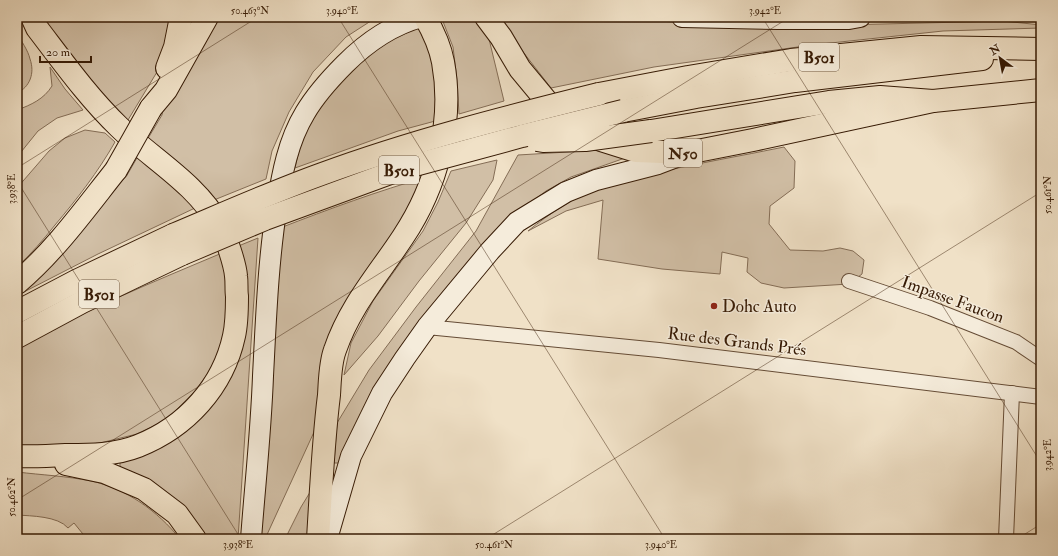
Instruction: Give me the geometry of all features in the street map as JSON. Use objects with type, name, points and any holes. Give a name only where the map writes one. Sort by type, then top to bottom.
[{"type":"main road","points":[[23,456],[108,454],[138,446],[166,433],[191,414],[213,386],[227,358],[234,336],[237,299],[236,275],[221,227],[204,202],[184,181],[119,127],[87,93],[37,28],[32,17]]},
{"type":"main road","points":[[17,283],[49,251],[82,214],[116,170],[151,108],[175,47],[181,17]]},
{"type":"main road","points":[[151,108],[166,90],[207,17]]},
{"type":"main road","points":[[318,539],[324,433],[334,351],[349,316],[404,236],[422,204],[434,176],[443,141],[447,102],[443,61],[434,34],[425,17]]},
{"type":"main road","name":"N50","points":[[486,17],[520,69],[559,116],[601,140],[636,151],[687,153],[933,101],[1041,90]]},
{"type":"main road","name":"B501","points":[[17,312],[76,281],[173,235],[260,198],[322,174],[401,148],[515,115],[599,94],[688,77],[791,60],[921,47],[1041,50]]},
{"type":"main road","name":"B501","points":[[17,337],[82,302],[182,254],[265,219],[404,168],[522,136],[623,111],[696,97],[795,82],[1041,50]]},
{"type":"main road","points":[[522,136],[542,141],[575,141],[651,131],[836,101],[880,97],[933,101]]},
{"type":"main road","points":[[23,456],[104,472],[144,489],[176,514],[195,539]]},
{"type":"street","points":[[251,539],[263,393],[268,274],[272,234],[281,180],[289,148],[305,113],[333,76],[355,54],[382,34],[410,20],[421,17]]},
{"type":"street","points":[[682,17],[779,19],[860,17]]},
{"type":"street","points":[[327,539],[352,456],[382,393],[427,327],[490,251],[517,222],[566,192],[596,180],[658,164],[687,153]]},
{"type":"street","name":"Impasse Faucon","points":[[849,282],[930,308],[1016,342],[1041,359]]},
{"type":"street","name":"Rue des Grands Prés","points":[[427,327],[659,350],[1041,397]]},
{"type":"street","points":[[1006,539],[1012,393]]},
{"type":"shaded area","points":[[45,17],[173,17],[160,67],[128,120],[95,93],[50,28]]},
{"type":"shaded area","points":[[214,17],[377,17],[346,37],[313,72],[289,112],[272,151],[266,179],[214,200],[147,140],[162,115],[164,103]]},
{"type":"shaded area","points":[[451,17],[474,17],[489,39],[504,101],[459,114],[453,47],[442,19]]},
{"type":"shaded area","points":[[500,17],[588,17],[762,27],[1003,21],[1041,25],[1041,28],[943,31],[812,45],[654,67],[551,88],[520,48]]},
{"type":"shaded area","points":[[423,25],[434,47],[439,120],[398,131],[295,168],[302,137],[338,79],[387,42]]},
{"type":"shaded area","points":[[17,33],[28,52],[32,74],[25,87],[17,93]]},
{"type":"shaded area","points":[[50,67],[65,89],[83,110],[57,118],[38,131],[17,157],[17,110],[37,101],[49,91],[52,86]]},
{"type":"shaded area","points":[[85,130],[105,133],[115,142],[102,164],[79,195],[41,241],[17,267],[17,188],[49,151],[65,138]]},
{"type":"shaded area","points":[[784,147],[795,161],[794,188],[770,206],[769,224],[790,250],[823,251],[840,248],[853,251],[864,260],[862,274],[849,284],[784,288],[761,283],[747,272],[748,258],[722,252],[720,274],[662,269],[598,259],[603,200],[566,211],[528,231],[562,206],[599,188],[671,169]]},
{"type":"shaded area","points":[[601,150],[625,158],[571,177],[546,191],[510,218],[340,463],[334,463],[337,423],[369,370],[476,231],[518,155]]},
{"type":"shaded area","points":[[138,156],[174,187],[195,208],[98,254],[20,294],[74,240],[117,185],[126,177]]},
{"type":"shaded area","points":[[497,160],[493,180],[466,223],[419,281],[378,336],[344,375],[351,343],[373,301],[423,231],[438,202],[451,171]]},
{"type":"shaded area","points":[[427,177],[409,215],[349,303],[314,432],[265,539],[259,539],[280,228],[390,188]]},
{"type":"shaded area","points":[[258,238],[238,539],[205,539],[120,471],[120,461],[222,387],[236,247]]},
{"type":"shaded area","points":[[222,253],[227,279],[228,307],[224,339],[214,365],[195,391],[166,420],[137,434],[100,443],[62,446],[17,446],[17,348],[92,309]]},
{"type":"shaded area","points":[[17,472],[82,479],[104,484],[140,502],[162,519],[180,539],[87,539],[74,523],[68,528],[64,524],[51,519],[37,516],[17,515]]},
{"type":"shaded area","points":[[312,489],[311,539],[285,539],[301,507]]},
{"type":"place","name":"Dohc Auto","points":[[714,306]]}]
